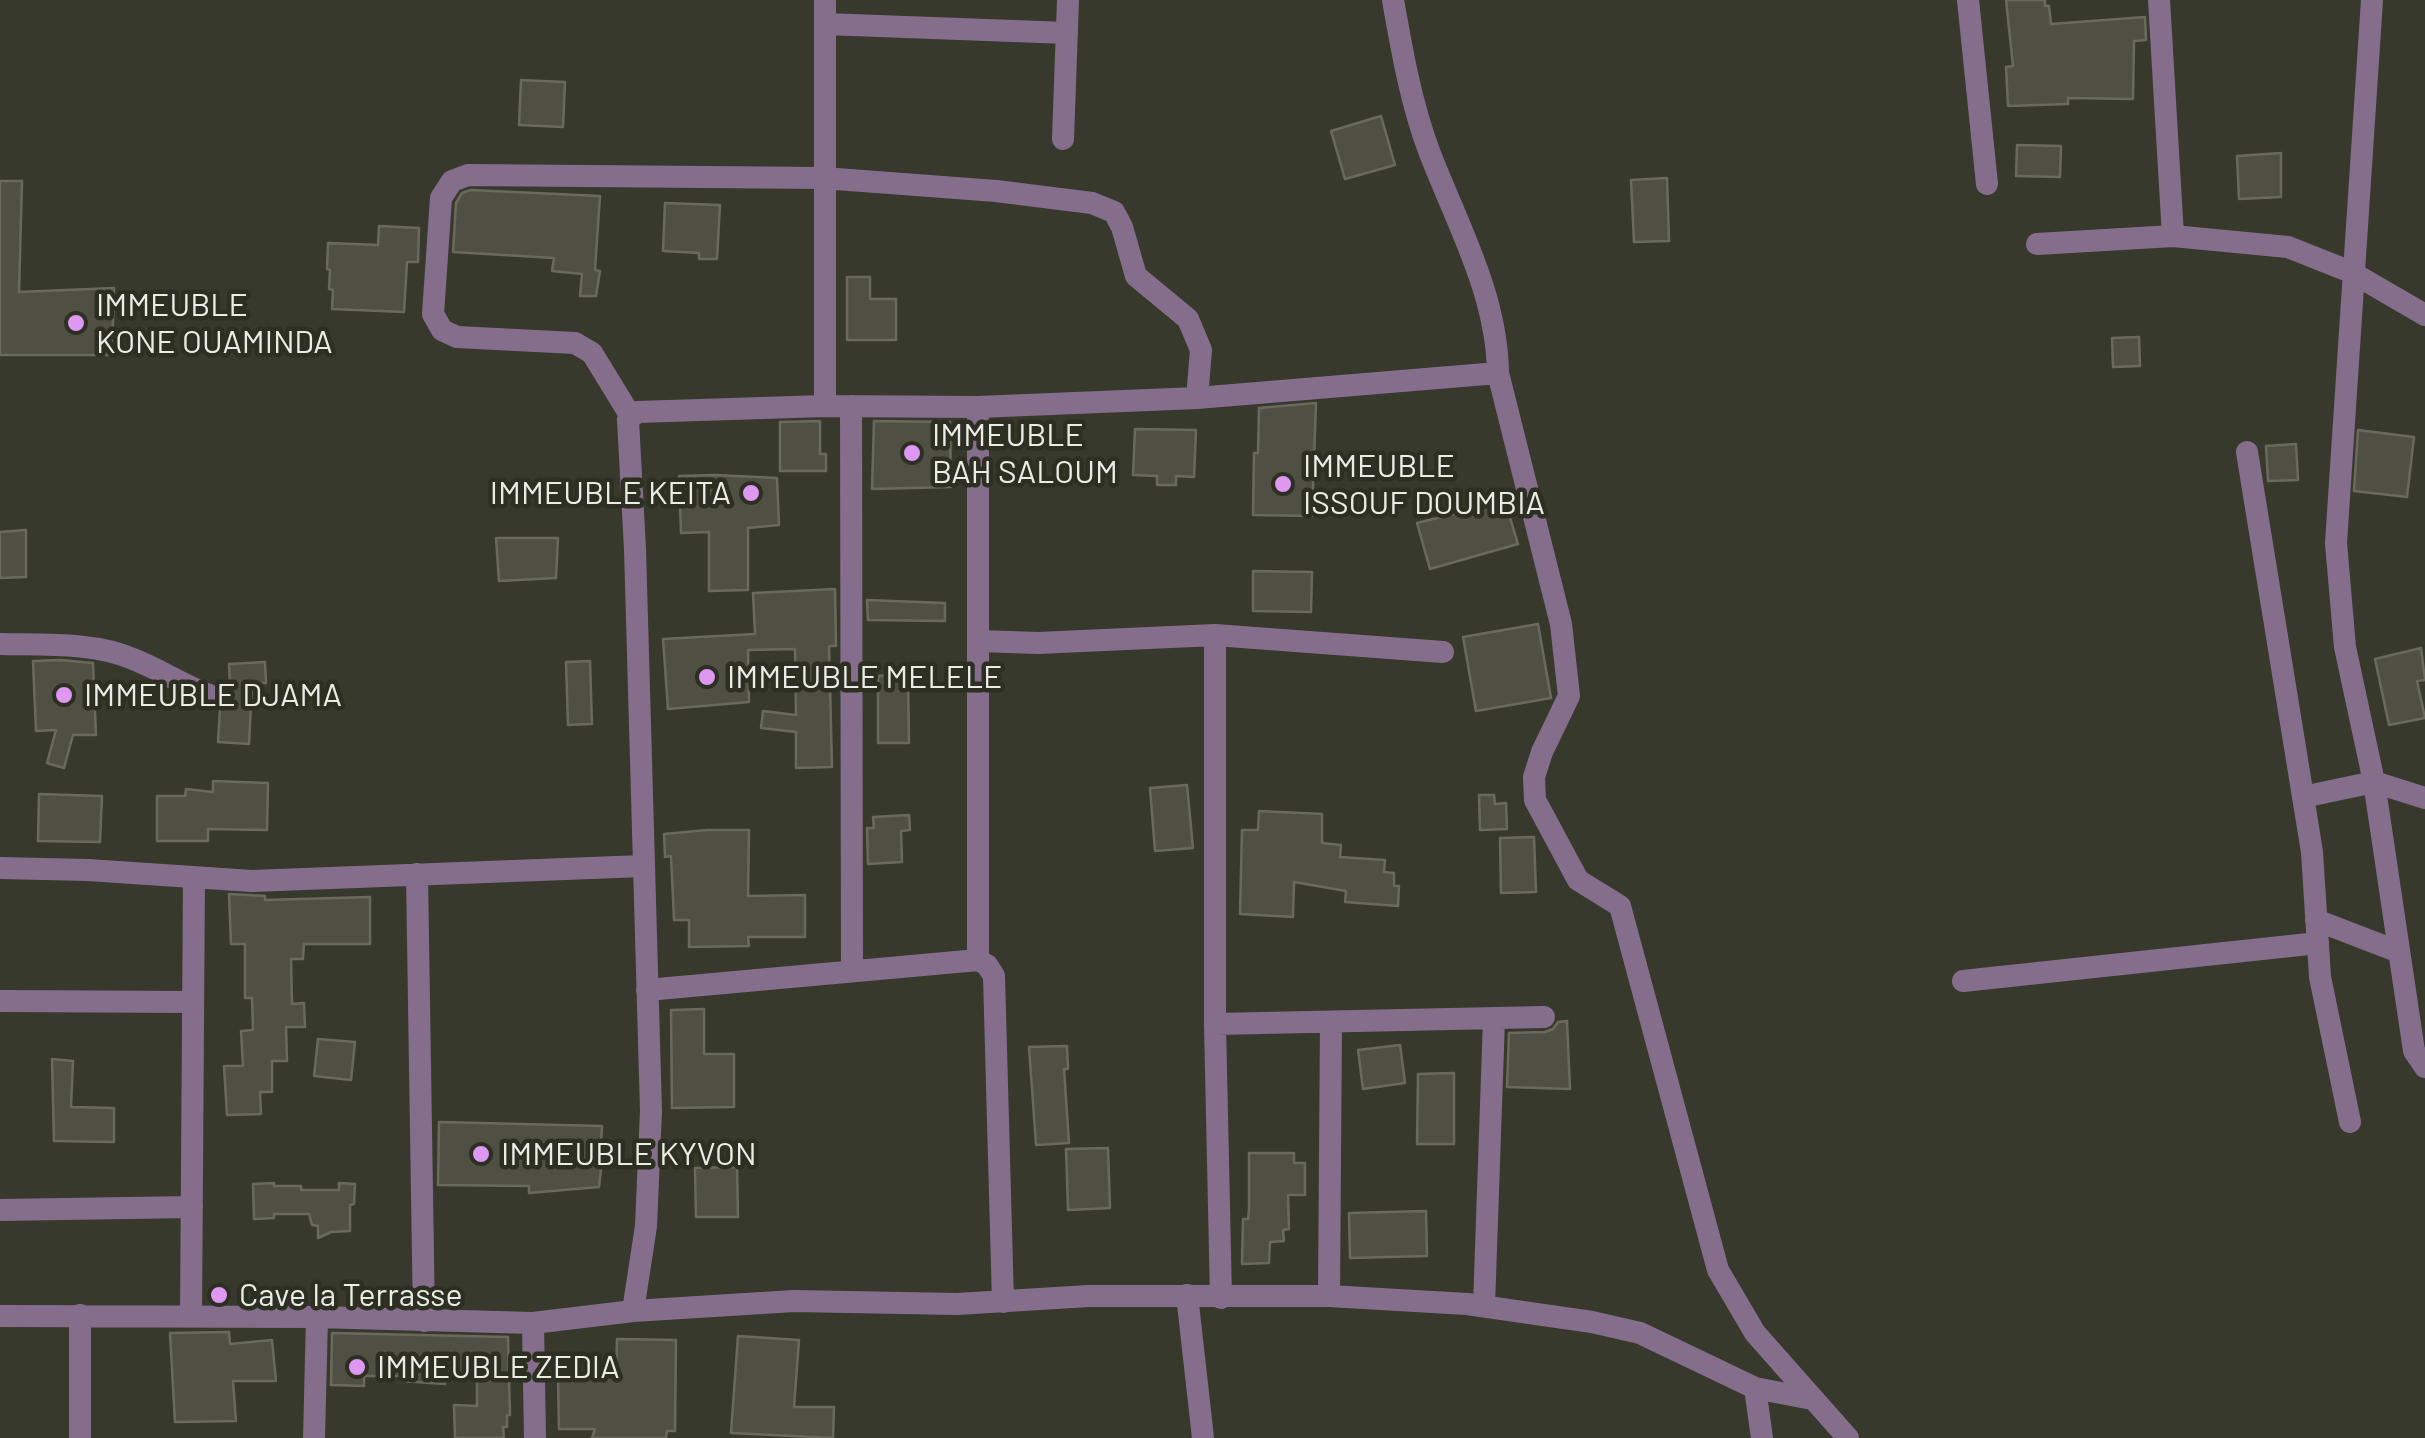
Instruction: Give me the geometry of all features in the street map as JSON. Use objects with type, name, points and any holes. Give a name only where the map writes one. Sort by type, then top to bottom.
[{"type":"street","points":[[1063,140],[1068,0]]},
{"type":"street","points":[[1393,0],[1406,70],[1428,148],[1489,300],[1497,338],[1498,373],[1561,624],[1570,696],[1542,752],[1534,777],[1535,800],[1578,880],[1620,906],[1718,1270],[1755,1333],[1848,1438]]},
{"type":"street","points":[[1968,0],[1986,184]]},
{"type":"street","points":[[2159,0],[2173,236]]},
{"type":"street","points":[[2372,0],[2336,543],[2345,647],[2374,782],[2414,1051],[2425,1067]]},
{"type":"street","points":[[825,406],[825,12],[1067,33]]},
{"type":"street","points":[[630,414],[592,353],[575,343],[457,337],[442,330],[433,314],[434,295],[441,198],[452,181],[468,175],[823,178],[996,191],[1092,203],[1114,212],[1136,276],[1188,319],[1201,350],[1197,398]]},
{"type":"street","points":[[2037,244],[2173,236],[2288,246],[2352,272],[2425,315]]},
{"type":"street","points":[[630,414],[1197,398],[1498,373]]},
{"type":"street","points":[[851,406],[852,970]]},
{"type":"street","points":[[978,406],[978,960]]},
{"type":"street","points":[[630,414],[652,1111],[646,1226],[633,1311]]},
{"type":"street","points":[[2247,452],[2312,852],[2320,977],[2350,1122]]},
{"type":"street","points":[[979,641],[1038,643],[1215,634],[1443,652]]},
{"type":"street","points":[[1215,634],[1215,1024],[1221,1298]]},
{"type":"street","points":[[0,644],[112,653],[132,658],[172,681],[212,696]]},
{"type":"street","points":[[2303,797],[2374,782],[2425,798]]},
{"type":"street","points":[[0,868],[252,881],[643,866]]},
{"type":"street","points":[[417,874],[424,1321]]},
{"type":"street","points":[[191,1316],[194,877]]},
{"type":"street","points":[[1963,981],[2317,932],[2400,952]]},
{"type":"street","points":[[647,990],[978,960],[987,965],[994,976],[1003,1302]]},
{"type":"street","points":[[0,1000],[193,1002]]},
{"type":"street","points":[[1215,1024],[1544,1017]]},
{"type":"street","points":[[1484,1306],[1494,1018]]},
{"type":"street","points":[[1330,1296],[1331,1022]]},
{"type":"street","points":[[0,1210],[192,1207]]},
{"type":"street","points":[[1186,1296],[1203,1438]]},
{"type":"street","points":[[0,1316],[317,1317],[533,1323],[633,1311],[846,1299],[904,1304],[1330,1296],[1484,1306],[1592,1322],[1640,1333],[1755,1388],[1812,1400]]},
{"type":"street","points":[[80,1316],[80,1438]]},
{"type":"street","points":[[314,1438],[317,1317]]},
{"type":"street","points":[[533,1323],[535,1438]]},
{"type":"street","points":[[1755,1388],[1762,1438]]},
{"type":"building","points":[[2006,0],[2045,0],[2051,24],[2145,17],[2146,40],[2134,41],[2133,99],[2068,98],[2068,104],[2008,106],[2006,67],[2013,66]]},
{"type":"building","points":[[521,80],[565,82],[563,127],[519,125]]},
{"type":"building","points":[[1381,116],[1395,165],[1345,179],[1331,131]]},
{"type":"building","points":[[2017,145],[2061,146],[2060,177],[2016,176]]},
{"type":"building","points":[[2281,153],[2281,197],[2239,199],[2237,156]]},
{"type":"building","points":[[1667,178],[1669,241],[1634,242],[1631,180]]},
{"type":"building","points":[[0,181],[22,181],[19,292],[114,288],[112,355],[0,355]]},
{"type":"building","points":[[471,190],[600,196],[596,296],[580,296],[582,274],[552,271],[554,258],[453,252],[456,203],[462,193]]},
{"type":"building","points":[[665,203],[720,205],[717,259],[699,259],[699,253],[663,251]]},
{"type":"building","points":[[379,226],[419,228],[418,262],[407,262],[404,312],[332,309],[328,243],[378,245]]},
{"type":"building","points":[[847,277],[870,277],[870,299],[896,299],[896,340],[847,340]]},
{"type":"building","points":[[2139,337],[2140,366],[2113,367],[2112,338]]},
{"type":"building","points":[[1316,403],[1312,516],[1253,515],[1259,408]]},
{"type":"building","points":[[820,421],[820,454],[826,454],[826,471],[780,471],[780,422]]},
{"type":"building","name":"IMMEUBLE BAH SALOUM","points":[[874,421],[950,422],[951,487],[872,489]]},
{"type":"building","points":[[1135,429],[1196,430],[1194,477],[1176,476],[1176,485],[1157,485],[1157,476],[1133,475]]},
{"type":"building","points":[[2358,430],[2414,437],[2407,497],[2354,491]]},
{"type":"building","points":[[2296,444],[2298,480],[2268,481],[2266,446]]},
{"type":"building","points":[[679,476],[777,478],[779,525],[748,528],[748,590],[709,591],[709,532],[681,533]]},
{"type":"building","points":[[1505,501],[1518,544],[1430,569],[1417,523]]},
{"type":"building","points":[[26,530],[26,577],[0,578],[0,532]]},
{"type":"building","points":[[496,538],[558,538],[556,578],[499,581]]},
{"type":"building","points":[[1253,571],[1312,572],[1311,612],[1253,611]]},
{"type":"building","points":[[835,589],[836,646],[829,646],[832,767],[796,768],[796,732],[761,728],[763,711],[796,715],[795,649],[748,650],[749,702],[668,709],[663,639],[755,634],[753,593]]},
{"type":"building","points":[[867,600],[945,603],[945,621],[868,620]]},
{"type":"building","points":[[1538,624],[1551,698],[1476,711],[1463,637]]},
{"type":"building","points":[[2421,648],[2425,680],[2417,681],[2425,718],[2389,725],[2375,659]]},
{"type":"building","name":"IMMEUBLE DJAMA","points":[[33,661],[93,663],[96,735],[73,735],[64,768],[47,763],[56,730],[36,731]]},
{"type":"building","points":[[590,661],[592,724],[568,725],[566,662]]},
{"type":"building","points":[[265,662],[266,683],[252,683],[249,744],[218,742],[220,709],[231,707],[229,664]]},
{"type":"building","points":[[908,674],[909,743],[878,743],[878,676]]},
{"type":"building","points":[[213,781],[268,783],[267,830],[208,829],[208,841],[157,841],[157,796],[185,796],[186,789],[213,792]]},
{"type":"building","points":[[1187,785],[1193,848],[1155,851],[1150,788]]},
{"type":"building","points":[[39,794],[102,796],[100,842],[38,841]]},
{"type":"building","points":[[1479,795],[1494,795],[1495,804],[1506,803],[1507,829],[1480,830]]},
{"type":"building","points":[[1259,811],[1322,814],[1322,843],[1341,845],[1340,857],[1385,860],[1384,872],[1394,873],[1394,886],[1399,886],[1398,906],[1345,902],[1346,891],[1294,882],[1293,917],[1240,914],[1242,830],[1258,830]]},
{"type":"building","points":[[909,815],[910,830],[901,831],[902,862],[868,864],[867,828],[874,828],[873,817]]},
{"type":"building","points":[[749,830],[748,896],[805,895],[805,937],[748,937],[749,946],[689,947],[689,920],[674,920],[671,856],[665,857],[664,834]]},
{"type":"building","points":[[1534,837],[1536,892],[1501,893],[1500,838]]},
{"type":"building","points":[[229,894],[265,896],[265,900],[370,897],[370,944],[304,944],[303,959],[291,959],[292,1004],[304,1003],[305,1027],[286,1027],[287,1061],[272,1061],[272,1092],[260,1092],[261,1114],[227,1115],[224,1066],[243,1066],[241,1031],[253,1030],[252,998],[245,998],[245,944],[231,944]]},
{"type":"building","points":[[704,1009],[704,1054],[734,1054],[734,1107],[672,1108],[671,1010]]},
{"type":"building","points":[[1567,1021],[1570,1089],[1507,1087],[1509,1033],[1545,1032],[1558,1022]]},
{"type":"building","points":[[318,1039],[355,1042],[351,1080],[314,1076]]},
{"type":"building","points":[[1400,1045],[1405,1083],[1363,1089],[1358,1050]]},
{"type":"building","points":[[1067,1046],[1068,1069],[1064,1069],[1069,1143],[1036,1145],[1029,1047]]},
{"type":"building","points":[[52,1059],[73,1061],[71,1107],[114,1108],[114,1142],[54,1141]]},
{"type":"building","points":[[1454,1073],[1454,1144],[1417,1144],[1418,1074]]},
{"type":"building","points":[[439,1122],[602,1126],[601,1143],[607,1147],[607,1163],[601,1169],[599,1187],[529,1193],[529,1186],[438,1185]]},
{"type":"building","points":[[1108,1148],[1110,1208],[1068,1210],[1066,1149]]},
{"type":"building","points":[[1249,1153],[1294,1153],[1294,1163],[1305,1163],[1305,1195],[1288,1195],[1289,1229],[1283,1230],[1284,1241],[1270,1242],[1269,1263],[1242,1264],[1243,1219],[1248,1219],[1249,1210]]},
{"type":"building","points":[[737,1167],[738,1217],[696,1217],[695,1168]]},
{"type":"building","points":[[339,1183],[355,1184],[350,1231],[331,1232],[318,1238],[318,1226],[312,1225],[309,1214],[274,1214],[274,1218],[254,1219],[253,1184],[301,1186],[301,1190],[339,1190]]},
{"type":"building","points":[[1426,1211],[1427,1256],[1350,1258],[1349,1213]]},
{"type":"building","points":[[229,1332],[230,1344],[272,1340],[276,1381],[233,1381],[236,1421],[175,1422],[170,1333]]},
{"type":"building","points":[[332,1333],[508,1337],[510,1415],[507,1427],[503,1427],[504,1438],[455,1438],[454,1405],[477,1406],[477,1374],[445,1371],[445,1384],[401,1381],[401,1376],[364,1376],[364,1386],[331,1385]]},
{"type":"building","points":[[738,1336],[799,1340],[794,1407],[834,1407],[833,1438],[731,1433]]},
{"type":"building","points":[[617,1339],[676,1340],[675,1431],[667,1431],[666,1438],[592,1438],[595,1429],[559,1429],[558,1378],[616,1376]]},
{"type":"place","name":"IMMEUBLE KONE OUAMINDA","points":[[76,323]]},
{"type":"place","name":"IMMEUBLE BAH SALOUM","points":[[912,453]]},
{"type":"place","name":"IMMEUBLE ISSOUF DOUMBIA","points":[[1283,484]]},
{"type":"place","name":"IMMEUBLE KEITA","points":[[751,493]]},
{"type":"place","name":"IMMEUBLE MELELE","points":[[707,677]]},
{"type":"place","name":"IMMEUBLE DJAMA","points":[[64,695]]},
{"type":"place","name":"IMMEUBLE KYVON","points":[[481,1154]]},
{"type":"place","name":"Cave la Terrasse","points":[[219,1295]]},
{"type":"place","name":"IMMEUBLE ZEDIA","points":[[357,1367]]}]
